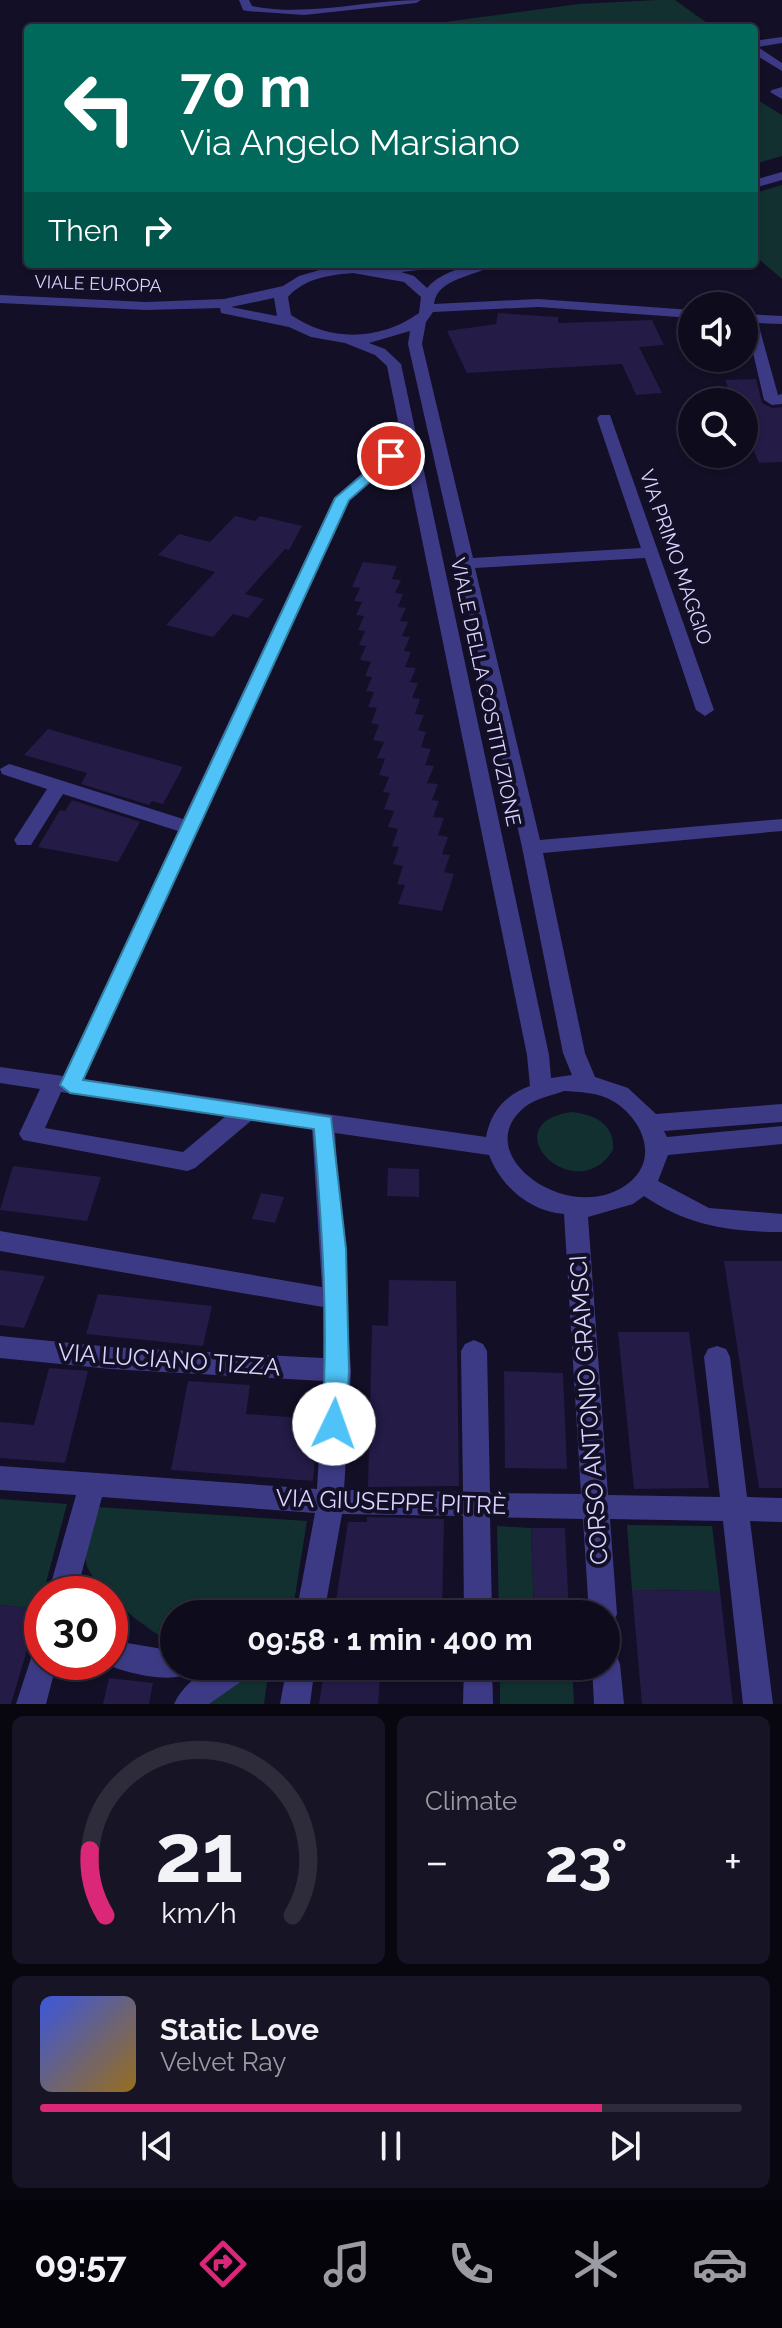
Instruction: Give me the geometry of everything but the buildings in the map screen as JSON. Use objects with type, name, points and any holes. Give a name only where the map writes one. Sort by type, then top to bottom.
[{"type":"street","points":[[244,0],[247,8],[279,13],[416,0]]},
{"type":"street","points":[[758,45],[782,40]]},
{"type":"street","points":[[758,49],[782,68]]},
{"type":"street","points":[[758,171],[782,163]]},
{"type":"street","points":[[758,183],[782,176]]},
{"type":"street","points":[[374,270],[395,268]]},
{"type":"street","points":[[344,338],[379,337],[425,308],[440,282],[477,268]]},
{"type":"street","name":"VIALE EUROPA","points":[[0,299],[195,304],[254,299],[285,290],[313,275],[343,270],[374,270]]},
{"type":"street","points":[[374,270],[409,279],[425,308]]},
{"type":"street","points":[[285,290],[279,303],[291,323]]},
{"type":"street","points":[[425,308],[538,303],[678,313]]},
{"type":"street","name":"VIALE EUROPA","points":[[195,304],[291,323],[314,333],[344,338]]},
{"type":"street","name":"VIALE DELLA COSTITUZIONE","points":[[425,308],[415,344],[532,847],[574,1053],[586,1083]]},
{"type":"street","points":[[758,319],[782,320]]},
{"type":"street","name":"VIALE DELLA COSTITUZIONE","points":[[344,338],[380,352],[394,364],[535,1040],[541,1087]]},
{"type":"street","points":[[758,354],[772,400],[782,399]]},
{"type":"street","name":"VIA PRIMO MAGGIO","points":[[605,418],[705,710]]},
{"type":"street","points":[[248,1111],[187,1162],[31,1134],[62,1084],[189,828],[342,498],[391,456],[411,448]]},
{"type":"street","points":[[467,563],[651,553]]},
{"type":"street","points":[[9,770],[189,828]]},
{"type":"street","points":[[24,840],[58,786]]},
{"type":"street","points":[[532,847],[782,825]]},
{"type":"street","points":[[0,1075],[494,1147]]},
{"type":"street","points":[[586,1083],[625,1097],[652,1123],[658,1147],[655,1166],[644,1184],[625,1197],[601,1205],[575,1207],[530,1194],[512,1181],[500,1164],[494,1147],[496,1128],[505,1110],[520,1096],[541,1087],[586,1083]]},
{"type":"street","points":[[652,1123],[782,1113]]},
{"type":"street","points":[[312,1600],[330,1502],[338,1371],[323,1123]]},
{"type":"street","points":[[658,1147],[782,1135]]},
{"type":"street","points":[[644,1184],[678,1209],[715,1222],[782,1223]]},
{"type":"street","name":"CORSO ANTONIO GRAMSCI","points":[[575,1207],[602,1600]]},
{"type":"street","points":[[0,1241],[336,1299]]},
{"type":"street","name":"VIA LUCIANO TIZZA","points":[[0,1347],[111,1358],[338,1371]]},
{"type":"street","points":[[474,1351],[479,1507],[478,1600]]},
{"type":"street","points":[[717,1357],[758,1704]]},
{"type":"street","name":"VIA GIUSEPPE PITRÈ","points":[[0,1478],[330,1502],[782,1510]]},
{"type":"street","points":[[67,1576],[92,1486]]},
{"type":"street","points":[[128,1657],[160,1663]]},
{"type":"street","points":[[31,1704],[38,1680]]},
{"type":"street","points":[[197,1695],[219,1680]]},
{"type":"street","points":[[295,1704],[299,1680]]},
{"type":"street","points":[[478,1680],[478,1704]]},
{"type":"street","points":[[607,1680],[609,1704]]},
{"type":"green space","points":[[675,0],[708,24],[430,24],[579,4]]},
{"type":"green space","points":[[758,100],[782,115],[782,156],[758,163]]},
{"type":"green space","points":[[782,185],[782,279],[758,258],[758,192]]},
{"type":"green space","points":[[571,1112],[595,1118],[611,1133],[613,1150],[597,1166],[579,1171],[562,1168],[547,1158],[539,1145],[538,1132],[548,1120]]},
{"type":"green space","points":[[0,1499],[67,1504],[48,1576],[24,1576],[24,1607],[0,1605]]},
{"type":"green space","points":[[97,1507],[307,1521],[294,1600],[160,1600],[160,1635],[128,1612],[128,1576],[93,1576],[86,1563],[89,1535]]},
{"type":"green space","points":[[627,1525],[712,1526],[720,1591],[632,1590]]},
{"type":"green space","points":[[497,1526],[531,1528],[534,1600],[499,1600]]},
{"type":"green space","points":[[235,1680],[267,1680],[264,1704],[204,1704]]},
{"type":"green space","points":[[500,1680],[573,1680],[574,1704],[500,1704]]},
{"type":"route","points":[[334,1424],[338,1371],[335,1249],[323,1123],[70,1085],[342,498],[391,456]]}]
